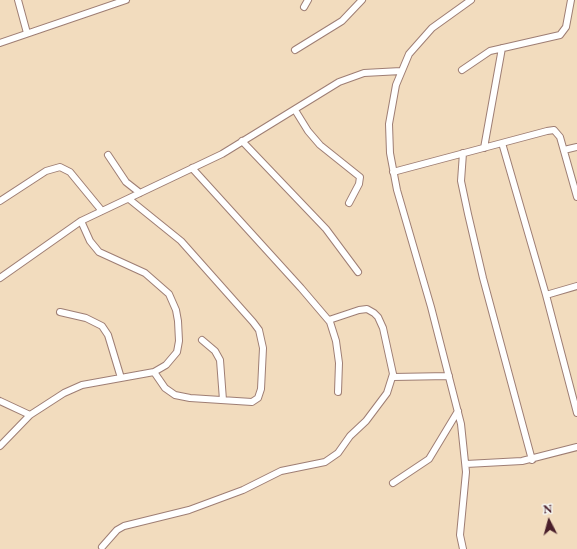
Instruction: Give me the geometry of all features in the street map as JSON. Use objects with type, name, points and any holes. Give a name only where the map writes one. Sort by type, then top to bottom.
[{"type":"street","points":[[18,0],[27,33]]},
{"type":"street","points":[[0,43],[126,0]]},
{"type":"street","points":[[304,7],[308,0]]},
{"type":"street","points":[[295,50],[342,21],[362,0]]},
{"type":"street","points":[[462,549],[460,535],[466,464],[458,411],[393,172],[390,153],[389,124],[391,105],[401,71],[409,54],[423,36],[438,22],[471,0]]},
{"type":"street","points":[[462,70],[490,51],[560,35],[566,27],[571,0]]},
{"type":"street","points":[[484,148],[502,48]]},
{"type":"street","points":[[0,278],[80,221],[222,154],[347,78],[364,74],[401,71]]},
{"type":"street","points":[[295,110],[308,131],[320,145],[360,177],[359,184],[349,203]]},
{"type":"street","points":[[393,172],[554,130],[560,137],[577,197]]},
{"type":"street","points":[[242,142],[322,225],[358,272]]},
{"type":"street","points":[[502,143],[546,294],[577,413]]},
{"type":"street","points":[[564,150],[577,147]]},
{"type":"street","points":[[463,153],[462,182],[468,214],[483,278],[532,460]]},
{"type":"street","points":[[108,155],[126,182],[140,193]]},
{"type":"street","points":[[0,201],[46,171],[60,166],[70,172],[102,211]]},
{"type":"street","points":[[192,168],[288,272],[328,320],[334,332],[339,363],[338,392]]},
{"type":"street","points":[[129,199],[181,241],[259,330],[263,348],[264,363],[258,398],[248,402],[190,398],[173,394],[161,383],[154,372]]},
{"type":"street","points":[[0,446],[30,415],[74,388],[154,372],[166,365],[177,352],[179,347],[178,322],[173,300],[163,287],[145,273],[99,252],[90,241],[80,221]]},
{"type":"street","points":[[546,294],[577,286]]},
{"type":"street","points":[[102,547],[117,530],[124,526],[189,510],[243,490],[281,471],[329,460],[338,453],[347,440],[373,412],[390,388],[393,377],[383,328],[374,312],[366,309],[359,310],[328,320]]},
{"type":"street","points":[[60,312],[86,318],[102,326],[108,335],[121,378]]},
{"type":"street","points":[[202,340],[215,351],[220,360],[223,400]]},
{"type":"street","points":[[393,377],[449,376]]},
{"type":"street","points":[[0,401],[30,415]]},
{"type":"street","points":[[393,483],[429,459],[458,411]]},
{"type":"street","points":[[466,464],[532,460],[577,447]]}]
